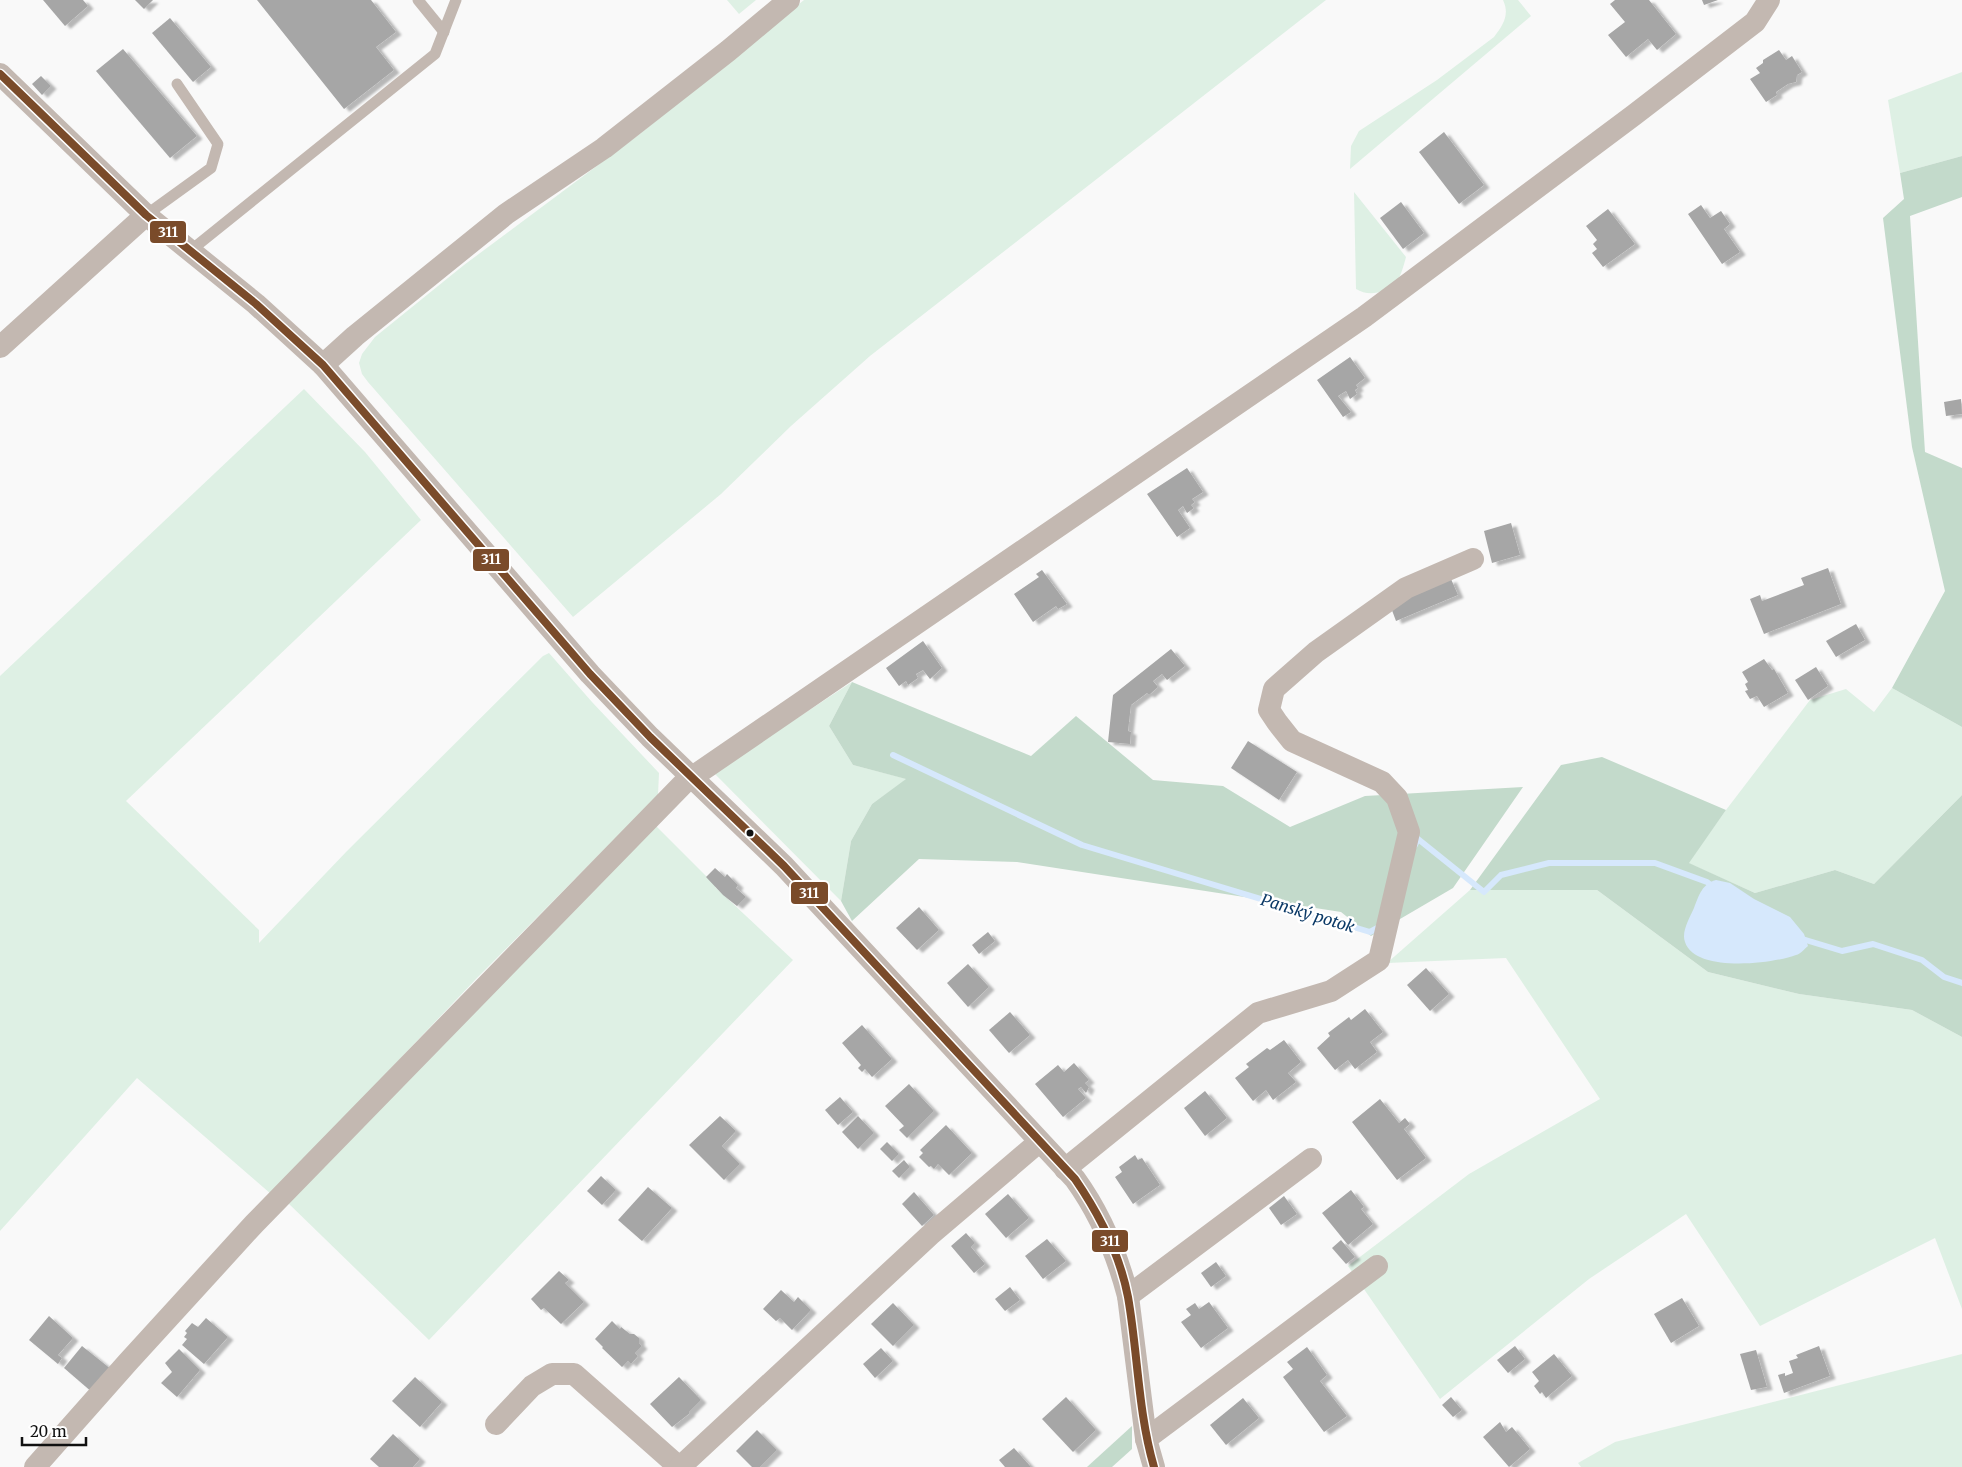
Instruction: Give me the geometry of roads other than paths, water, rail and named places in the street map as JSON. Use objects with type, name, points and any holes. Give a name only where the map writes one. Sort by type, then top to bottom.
[{"type":"street","points":[[323,365],[355,336],[506,214],[604,148],[728,51],[789,0]]},
{"type":"street","points":[[36,1467],[128,1362],[254,1224],[691,778],[1364,317],[1755,22],[1769,0]]},
{"type":"street","points":[[0,74],[146,216],[256,304],[323,365],[590,674],[691,778],[784,866],[1065,1169],[1084,1192],[1114,1249],[1128,1296],[1146,1439],[1154,1467]]},
{"type":"street","points":[[0,347],[146,216]]},
{"type":"street","points":[[1065,1169],[1258,1013],[1331,991],[1379,960],[1409,832],[1397,798],[1382,782],[1292,741],[1276,722],[1269,710],[1274,689],[1316,652],[1406,588],[1473,559]]},
{"type":"street","points":[[496,1424],[532,1386],[552,1374],[574,1374],[679,1467],[930,1235],[1039,1142]]},
{"type":"street","points":[[1128,1296],[1311,1159]]},
{"type":"street","points":[[1146,1439],[1376,1266]]},
{"type":"lane","points":[[418,0],[444,32]]},
{"type":"lane","points":[[190,252],[435,54],[456,0]]},
{"type":"lane","points":[[146,216],[210,168],[218,144],[176,84]]},
{"type":"water","points":[[1716,880],[1730,883],[1754,899],[1790,917],[1804,934],[1808,946],[1801,953],[1785,958],[1735,964],[1703,958],[1692,952],[1684,938],[1686,925],[1702,891],[1707,884]]},
{"type":"waterway","name":"Panský potok","points":[[893,755],[1082,845],[1370,932],[1381,926]]},
{"type":"waterway","name":"Panský potok","points":[[1415,845],[1418,839],[1484,892],[1501,875],[1549,863],[1655,863],[1707,882],[1712,886]]},
{"type":"waterway","name":"Panský potok","points":[[1799,938],[1842,951],[1873,944],[1922,960],[1944,977],[1962,983]]}]
